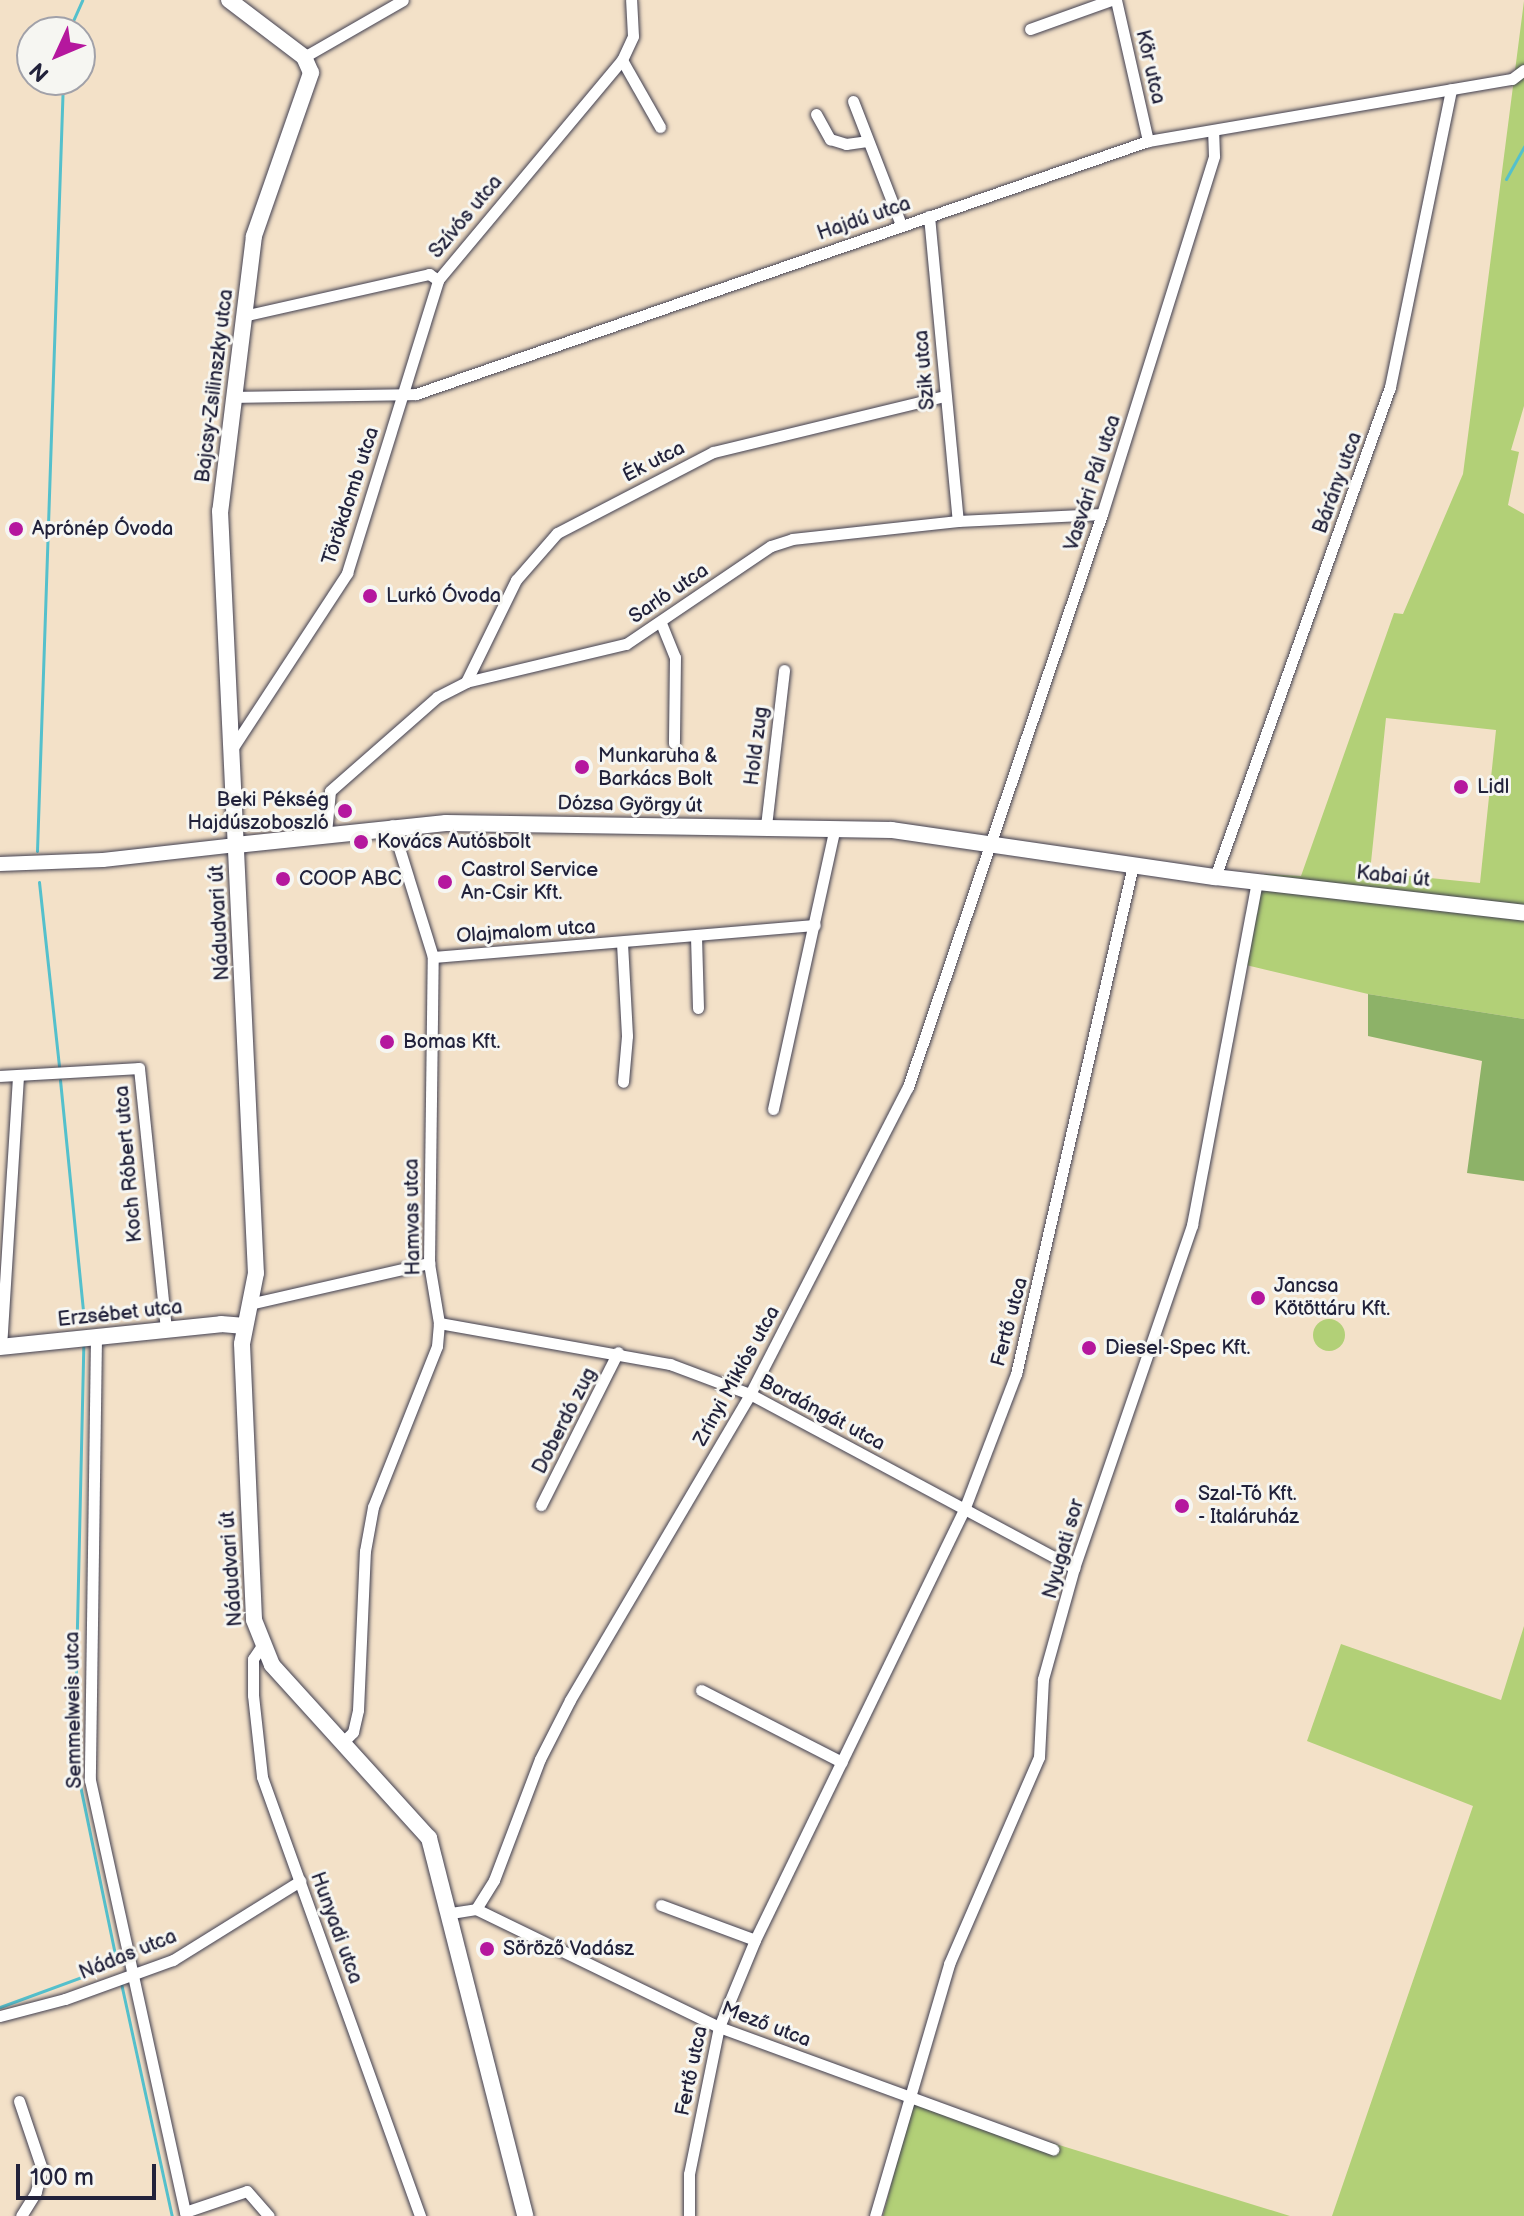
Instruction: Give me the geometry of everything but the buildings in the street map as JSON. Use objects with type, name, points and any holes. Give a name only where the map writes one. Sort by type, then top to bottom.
[{"type":"main road","points":[[229,0],[304,57]]},
{"type":"main road","name":"Bajcsy-Zsilinszky utca","points":[[236,845],[234,746],[220,511],[243,316],[261,208],[308,86],[311,73],[304,57]]},
{"type":"main road","name":"Dózsa György út","points":[[236,845],[392,825],[835,828],[992,842],[1257,882]]},
{"type":"main road","name":"Nádudvari út","points":[[236,845],[254,1303],[245,1326],[247,1487],[254,1620],[261,1647],[421,1826],[435,1852],[525,2216]]},
{"type":"main road","name":"Kabai út","points":[[1257,882],[1524,913]]},
{"type":"main road","name":"Erzsébet utca","points":[[0,1347],[166,1330],[245,1326]]},
{"type":"street","points":[[304,57],[403,0]]},
{"type":"street","name":"Szívós utca","points":[[243,316],[429,274],[438,280],[622,60],[633,36],[631,0]]},
{"type":"street","name":"Kör utca","points":[[1030,29],[1114,0],[1148,141]]},
{"type":"street","points":[[622,60],[660,127]]},
{"type":"street","name":"Hajdú utca","points":[[234,397],[400,398],[1148,141],[1518,78],[1524,70]]},
{"type":"street","name":"Bárány utca","points":[[1215,877],[1390,387],[1451,89]]},
{"type":"street","points":[[853,101],[901,225]]},
{"type":"street","points":[[816,114],[830,139],[846,144],[867,141]]},
{"type":"street","name":"Vasvári Pál utca","points":[[992,842],[1102,514],[1214,156],[1213,131]]},
{"type":"street","name":"Szik utca","points":[[929,216],[958,521]]},
{"type":"street","name":"Törökdomb utca","points":[[234,746],[347,573],[438,280]]},
{"type":"street","name":"Ék utca","points":[[466,682],[516,580],[557,533],[713,452],[945,396]]},
{"type":"street","name":"Sarló utca","points":[[326,833],[330,791],[437,697],[466,682],[626,644],[771,546],[792,539],[958,521],[1102,514]]},
{"type":"street","points":[[661,623],[676,671],[674,743]]},
{"type":"street","name":"Hold zug","points":[[766,826],[784,670]]},
{"type":"street","name":"Hamvas utca","points":[[344,1741],[353,1732],[358,1710],[365,1551],[373,1507],[437,1346],[439,1323],[429,1263],[433,957],[392,825]]},
{"type":"street","points":[[773,1109],[835,828]]},
{"type":"street","name":"Zrínyi Miklós utca","points":[[476,1909],[494,1880],[540,1759],[570,1700],[750,1394],[893,1122],[992,842]]},
{"type":"street","name":"Dózsa György út","points":[[0,864],[103,860],[236,845]]},
{"type":"street","name":"Fertő utca","points":[[689,2216],[689,2174],[719,2027],[755,1940],[964,1510],[1016,1374],[1133,865]]},
{"type":"street","name":"Nyugati sor","points":[[875,2216],[949,1964],[1039,1757],[1043,1679],[1074,1568],[1192,1225],[1257,882]]},
{"type":"street","name":"Olajmalom utca","points":[[433,957],[815,925]]},
{"type":"street","points":[[696,936],[698,1008]]},
{"type":"street","name":"Olajmalom utca","points":[[622,943],[627,1036],[623,1082]]},
{"type":"street","name":"Koch Róbert utca","points":[[18,1077],[139,1068],[166,1330]]},
{"type":"street","points":[[0,1076],[18,1077],[0,1347]]},
{"type":"street","points":[[254,1303],[429,1263]]},
{"type":"street","name":"Bordángát utca","points":[[439,1323],[618,1352],[670,1364],[750,1394],[1074,1568]]},
{"type":"street","name":"Semmelweis utca","points":[[96,1337],[90,1780],[185,2214]]},
{"type":"street","name":"Doberdó zug","points":[[541,1505],[618,1352]]},
{"type":"street","name":"Hunyadi utca","points":[[261,1647],[253,1659],[253,1695],[262,1777],[420,2216]]},
{"type":"street","points":[[701,1690],[842,1762]]},
{"type":"street","name":"Nádas utca","points":[[0,2016],[132,1976],[173,1960],[300,1881]]},
{"type":"street","points":[[661,1905],[755,1940]]},
{"type":"street","points":[[451,1913],[476,1909]]},
{"type":"street","name":"Mező utca","points":[[476,1909],[719,2027],[1053,2149]]},
{"type":"street","points":[[19,2101],[42,2169],[36,2192],[21,2216]]},
{"type":"street","points":[[185,2214],[247,2191],[269,2216]]},
{"type":"green space","points":[[1524,1],[1524,406],[1511,450],[1519,452],[1508,505],[1524,514],[1524,1019],[1368,994],[1246,965],[1264,874],[1301,876],[1394,613],[1403,614],[1463,474]],"holes":[[[1386,718],[1496,730],[1480,883],[1370,872]]]},
{"type":"green space","points":[[1368,994],[1524,1019],[1524,1181],[1467,1173],[1482,1061],[1368,1036]]},
{"type":"green space","points":[[1329,1319],[1340,1324],[1345,1335],[1340,1346],[1329,1351],[1318,1346],[1313,1335],[1318,1324]]},
{"type":"green space","points":[[1524,1626],[1524,2216],[1332,2216],[1473,1806],[1307,1741],[1341,1644],[1501,1700]]},
{"type":"green space","points":[[913,2100],[1290,2216],[883,2216]]},
{"type":"waterway","points":[[75,16],[82,0]]},
{"type":"waterway","points":[[37,851],[62,96]]},
{"type":"waterway","points":[[1506,179],[1524,147]]},
{"type":"waterway","points":[[39,882],[59,1067]]},
{"type":"waterway","points":[[60,1080],[84,1322]]},
{"type":"waterway","points":[[0,2007],[117,1964],[74,1757],[83,1346]]},
{"type":"waterway","points":[[121,1983],[172,2216]]},
{"type":"place","name":"Aprónép Óvoda","points":[[16,529]]},
{"type":"place","name":"Lurkó Óvoda","points":[[370,596]]},
{"type":"place","name":"Munkaruha & Barkács Bolt","points":[[582,767]]},
{"type":"place","name":"Lidl","points":[[1461,787]]},
{"type":"place","name":"Beki Pékség Hajdúszoboszló","points":[[345,811]]},
{"type":"place","name":"Kovács Autósbolt","points":[[361,842]]},
{"type":"place","name":"COOP ABC","points":[[283,879]]},
{"type":"place","name":"Castrol Service An-Csir Kft.","points":[[445,882]]},
{"type":"place","name":"Bomas Kft.","points":[[387,1042]]},
{"type":"place","name":"Jancsa Kötöttáru Kft.","points":[[1258,1298]]},
{"type":"place","name":"Diesel-Spec Kft.","points":[[1089,1348]]},
{"type":"place","name":"Szal-Tó Kft. - Italáruház","points":[[1182,1506]]},
{"type":"place","name":"Söröző Vadász","points":[[487,1949]]}]
